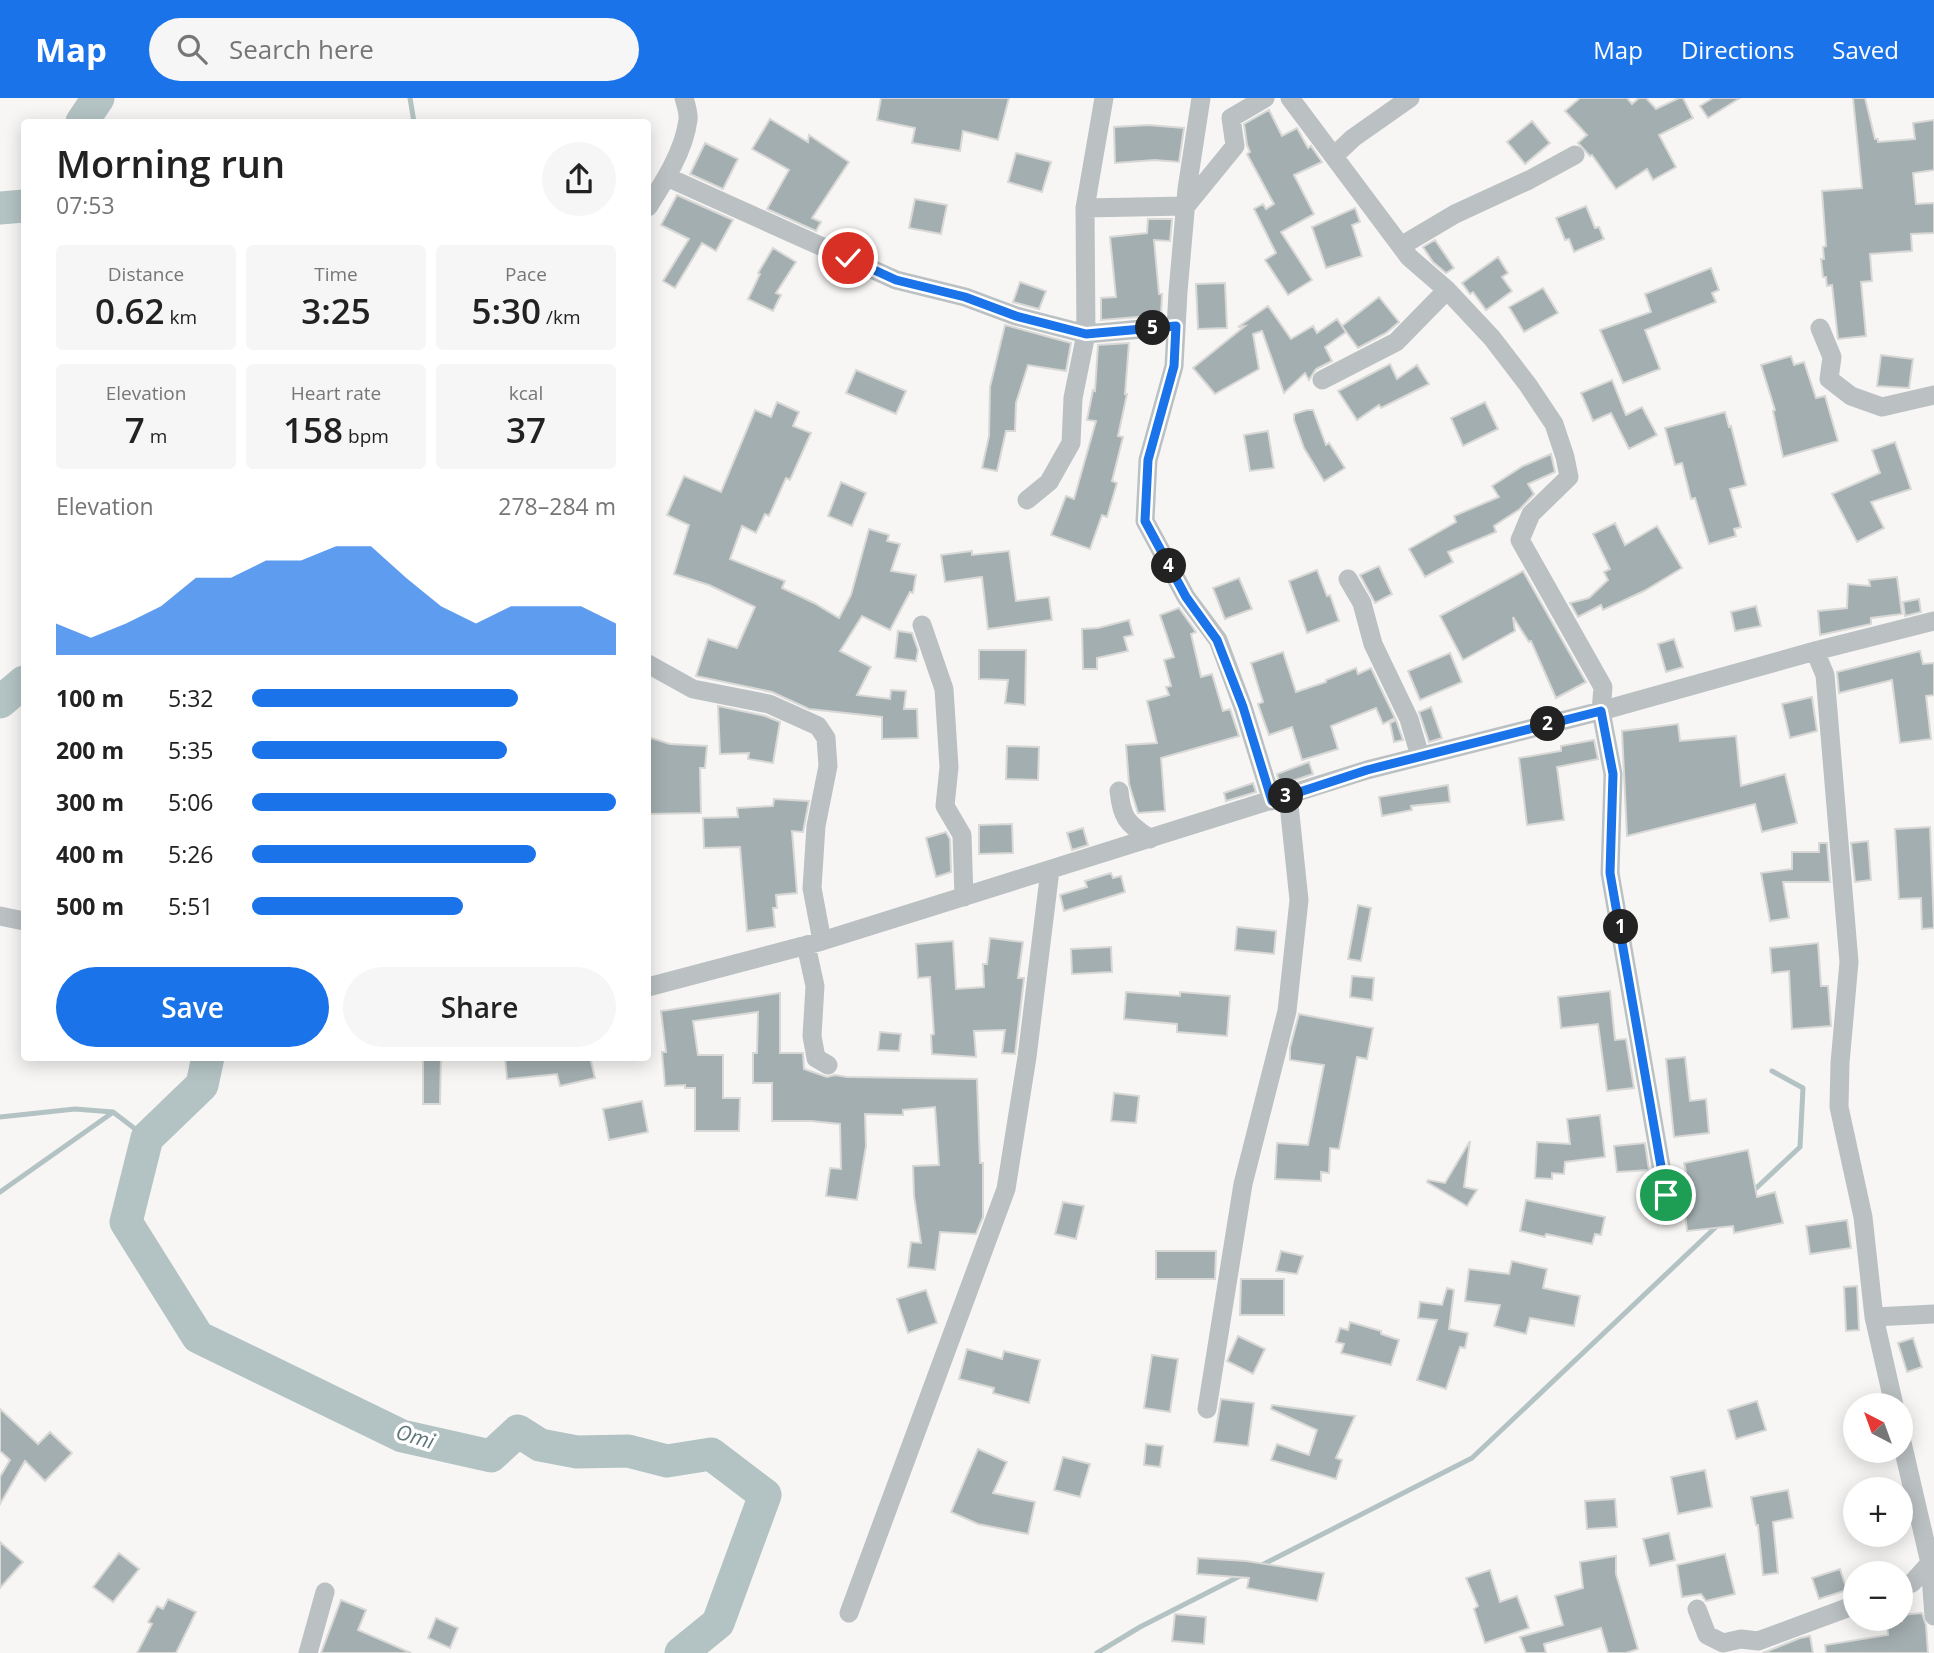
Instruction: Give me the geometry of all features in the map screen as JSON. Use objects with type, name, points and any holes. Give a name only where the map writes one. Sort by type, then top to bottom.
[{"type":"street","points":[[651,202],[667,177],[689,118],[684,98]]},
{"type":"street","points":[[1027,500],[1049,482],[1071,443],[1073,398],[1086,334],[1084,208],[1104,98]]},
{"type":"street","points":[[1200,98],[1186,206],[1174,366],[1148,460],[1145,521],[1186,597],[1217,640],[1280,798],[1299,900],[1287,1011],[1243,1184],[1207,1409]]},
{"type":"street","points":[[1084,208],[1186,206],[1235,146],[1231,118],[1265,98]]},
{"type":"street","points":[[1290,98],[1401,246],[1492,338],[1554,424],[1569,477],[1531,514],[1520,540],[1603,687],[1601,711],[1613,774],[1610,873],[1666,1195]]},
{"type":"street","points":[[1334,156],[1353,138],[1410,98]]},
{"type":"street","points":[[1401,246],[1455,214],[1529,180],[1575,155]]},
{"type":"street","points":[[667,177],[896,280],[965,297],[1016,316],[1086,334],[1176,326]]},
{"type":"street","points":[[1322,380],[1396,342],[1447,290]]},
{"type":"street","points":[[1820,328],[1832,357],[1829,379],[1851,396],[1882,407],[1934,395]]},
{"type":"street","points":[[1348,579],[1362,603],[1373,643],[1409,719],[1420,756]]},
{"type":"street","points":[[651,986],[814,944],[1367,770],[1601,711],[1934,621]]},
{"type":"street","points":[[922,625],[944,689],[949,767],[945,806],[962,835],[964,897]]},
{"type":"street","points":[[1815,651],[1825,675],[1849,962],[1839,1107],[1863,1217],[1874,1317],[1891,1393]]},
{"type":"street","points":[[651,666],[693,689],[769,704],[818,726],[826,738],[828,765],[816,826],[812,888],[815,986],[812,1036],[816,1058],[828,1065]]},
{"type":"street","points":[[1119,792],[1121,813],[1127,822],[1150,839]]},
{"type":"street","points":[[849,1613],[1006,1189],[1027,1057],[1050,870]]},
{"type":"street","points":[[0,916],[21,920]]},
{"type":"street","points":[[1874,1317],[1934,1314]]},
{"type":"street","points":[[1907,1463],[1930,1563],[1934,1616]]},
{"type":"street","points":[[1913,1582],[1930,1563]]},
{"type":"street","points":[[308,1653],[325,1592]]},
{"type":"street","points":[[1697,1609],[1707,1635],[1723,1643],[1741,1639],[1758,1641],[1843,1609]]},
{"type":"building","points":[[881,98],[1009,98],[998,140],[963,131],[960,151],[912,143],[915,128],[877,120]]},
{"type":"building","points":[[1580,98],[1627,98],[1632,104],[1639,98],[1646,98],[1656,109],[1683,98],[1693,118],[1659,135],[1676,167],[1653,180],[1647,169],[1616,189],[1592,155],[1578,143],[1587,135],[1565,111]]},
{"type":"building","points":[[1713,98],[1740,98],[1708,118],[1700,106]]},
{"type":"building","points":[[1853,98],[1865,98],[1878,142],[1915,139],[1913,123],[1934,120],[1934,170],[1913,173],[1916,204],[1934,203],[1934,233],[1911,234],[1912,251],[1870,254],[1872,281],[1861,282],[1866,336],[1838,339],[1832,285],[1827,286],[1826,277],[1823,277],[1821,259],[1824,259],[1823,247],[1826,246],[1822,191],[1862,188]]},
{"type":"building","points":[[1269,110],[1282,136],[1297,128],[1308,148],[1311,146],[1322,162],[1294,175],[1314,214],[1281,232],[1312,280],[1288,295],[1265,260],[1276,253],[1254,209],[1263,204],[1266,209],[1274,204],[1247,154],[1250,152],[1244,124]]},
{"type":"building","points":[[770,119],[808,142],[809,135],[849,162],[812,218],[821,222],[816,231],[767,209],[789,170],[752,149]]},
{"type":"building","points":[[1532,121],[1550,143],[1525,164],[1507,142]]},
{"type":"building","points":[[1148,125],[1184,128],[1179,162],[1155,160],[1115,163],[1114,127]]},
{"type":"building","points":[[705,143],[738,159],[723,189],[690,174]]},
{"type":"building","points":[[1016,153],[1051,162],[1042,192],[1008,182]]},
{"type":"building","points":[[677,195],[733,220],[716,251],[702,243],[675,288],[663,281],[689,239],[661,225]]},
{"type":"building","points":[[915,199],[947,205],[941,234],[909,228]]},
{"type":"building","points":[[1586,206],[1595,228],[1599,227],[1604,239],[1574,252],[1569,239],[1565,240],[1556,218]]},
{"type":"building","points":[[1355,208],[1360,222],[1352,225],[1362,256],[1326,268],[1312,227]]},
{"type":"building","points":[[1148,219],[1172,219],[1170,241],[1154,240],[1159,294],[1162,294],[1161,315],[1101,320],[1101,298],[1116,297],[1110,237],[1147,233]]},
{"type":"building","points":[[1435,240],[1454,268],[1446,273],[1433,262],[1423,247]]},
{"type":"building","points":[[773,248],[796,262],[776,293],[781,295],[773,311],[748,299],[760,274],[758,273]]},
{"type":"building","points":[[1498,257],[1508,273],[1502,277],[1512,291],[1486,310],[1473,292],[1470,294],[1462,283]]},
{"type":"building","points":[[1711,268],[1719,290],[1712,293],[1716,302],[1645,330],[1660,369],[1623,383],[1600,330],[1651,312],[1645,294]]},
{"type":"building","points":[[1020,282],[1046,291],[1039,309],[1013,302]]},
{"type":"building","points":[[1225,283],[1227,328],[1198,329],[1196,284]]},
{"type":"building","points":[[1543,288],[1558,313],[1524,332],[1509,307]]},
{"type":"building","points":[[1379,297],[1399,322],[1386,333],[1358,348],[1342,326]]},
{"type":"building","points":[[1268,306],[1291,339],[1313,326],[1317,333],[1337,319],[1346,332],[1325,347],[1332,361],[1316,369],[1309,380],[1305,373],[1284,393],[1262,331],[1253,334],[1259,369],[1215,394],[1193,368],[1245,326],[1238,327]]},
{"type":"building","points":[[1005,325],[1071,343],[1066,371],[1028,365],[1016,403],[1015,431],[1006,431],[997,471],[982,468],[989,436],[990,387]]},
{"type":"building","points":[[1129,343],[1127,394],[1118,436],[1123,437],[1112,481],[1117,483],[1107,517],[1102,515],[1090,549],[1051,535],[1066,496],[1074,499],[1096,421],[1087,420],[1093,390],[1095,391],[1098,345]]},
{"type":"building","points":[[1881,355],[1913,359],[1909,388],[1877,386]]},
{"type":"building","points":[[1791,356],[1794,365],[1804,362],[1816,398],[1825,396],[1838,441],[1783,457],[1773,411],[1775,410],[1761,365]]},
{"type":"building","points":[[1390,364],[1397,379],[1417,365],[1429,384],[1381,408],[1379,405],[1357,420],[1338,391]]},
{"type":"building","points":[[856,370],[906,391],[896,414],[846,393]]},
{"type":"building","points":[[1612,380],[1626,415],[1642,407],[1657,435],[1629,449],[1611,413],[1593,421],[1581,393]]},
{"type":"building","points":[[777,402],[799,412],[793,426],[811,433],[790,480],[786,478],[769,516],[765,514],[756,533],[742,526],[730,559],[785,581],[782,588],[839,618],[851,595],[869,529],[889,535],[887,541],[900,544],[891,571],[916,575],[913,593],[910,592],[890,630],[862,616],[840,651],[871,667],[857,695],[890,699],[891,690],[906,691],[904,709],[917,709],[918,738],[882,739],[882,717],[809,709],[772,692],[696,676],[708,639],[737,648],[755,607],[709,585],[674,574],[689,525],[667,515],[684,476],[721,492],[755,410],[771,417]]},
{"type":"building","points":[[1485,402],[1498,429],[1463,446],[1451,418]]},
{"type":"building","points":[[1313,410],[1326,445],[1329,443],[1345,468],[1324,481],[1304,448],[1294,420],[1294,414]]},
{"type":"building","points":[[1725,412],[1746,485],[1730,489],[1741,527],[1734,529],[1736,536],[1709,544],[1695,498],[1691,499],[1682,463],[1675,465],[1665,428]]},
{"type":"building","points":[[1268,431],[1274,468],[1250,471],[1244,435]]},
{"type":"building","points":[[1895,442],[1911,489],[1871,502],[1884,528],[1857,542],[1832,494],[1880,473],[1872,450]]},
{"type":"building","points":[[1551,454],[1555,472],[1528,484],[1534,494],[1520,509],[1494,526],[1496,532],[1448,552],[1453,562],[1425,577],[1409,549],[1456,522],[1454,516],[1499,497],[1492,486],[1523,466]]},
{"type":"building","points":[[841,482],[866,493],[852,526],[828,516]]},
{"type":"building","points":[[1615,523],[1625,545],[1657,526],[1682,568],[1644,591],[1603,610],[1601,605],[1578,617],[1570,603],[1589,598],[1608,580],[1604,572],[1610,569],[1593,534]]},
{"type":"building","points":[[972,551],[972,555],[1009,551],[1016,601],[1049,597],[1052,620],[988,629],[982,577],[945,582],[941,555]]},
{"type":"building","points":[[1379,566],[1392,594],[1375,603],[1360,575]]},
{"type":"building","points":[[1317,570],[1339,621],[1307,633],[1289,581]]},
{"type":"building","points":[[1523,571],[1586,682],[1556,698],[1531,641],[1529,642],[1513,617],[1515,631],[1463,660],[1440,616]]},
{"type":"building","points":[[1897,577],[1902,614],[1871,618],[1871,624],[1820,635],[1818,611],[1847,608],[1848,584],[1870,586],[1869,580]]},
{"type":"building","points":[[1239,578],[1252,609],[1225,619],[1213,588]]},
{"type":"building","points":[[1919,599],[1921,612],[1905,616],[1903,602]]},
{"type":"building","points":[[1756,606],[1761,626],[1735,631],[1731,612]]},
{"type":"building","points":[[1179,608],[1196,632],[1191,634],[1201,677],[1212,674],[1223,711],[1230,709],[1239,736],[1161,758],[1165,811],[1138,813],[1129,784],[1126,745],[1157,743],[1147,701],[1169,695],[1166,687],[1171,686],[1164,660],[1174,657],[1160,615]]},
{"type":"building","points":[[1129,620],[1133,635],[1124,637],[1128,651],[1097,658],[1097,669],[1083,669],[1082,629]]},
{"type":"building","points":[[898,631],[912,633],[918,650],[916,661],[895,658]]},
{"type":"building","points":[[1674,639],[1683,667],[1666,672],[1658,644]]},
{"type":"building","points":[[979,650],[1026,650],[1025,705],[1005,703],[1008,680],[979,679]]},
{"type":"building","points":[[1920,651],[1923,664],[1934,663],[1934,695],[1926,696],[1931,739],[1900,743],[1892,680],[1839,693],[1837,672]]},
{"type":"building","points":[[1283,652],[1296,692],[1356,668],[1358,674],[1371,668],[1395,718],[1383,724],[1376,708],[1331,726],[1338,749],[1302,760],[1292,727],[1269,735],[1258,704],[1263,702],[1251,663]]},
{"type":"building","points":[[1450,653],[1462,682],[1420,700],[1408,671]]},
{"type":"building","points":[[1812,697],[1817,731],[1790,738],[1782,704]]},
{"type":"building","points":[[718,706],[780,722],[773,763],[748,759],[749,753],[720,754]]},
{"type":"building","points":[[1431,707],[1442,738],[1429,742],[1419,712]]},
{"type":"building","points":[[1396,720],[1403,740],[1394,742],[1390,723]]},
{"type":"building","points":[[1678,724],[1680,741],[1736,736],[1741,786],[1785,774],[1797,823],[1762,832],[1755,804],[1627,836],[1622,731]]},
{"type":"building","points":[[651,738],[670,744],[707,746],[705,768],[700,768],[701,813],[651,814]]},
{"type":"building","points":[[1594,740],[1598,759],[1557,767],[1564,820],[1527,825],[1519,758],[1561,751],[1561,746]]},
{"type":"building","points":[[1007,746],[1039,747],[1038,780],[1006,779]]},
{"type":"building","points":[[1309,762],[1313,774],[1280,785],[1277,774]]},
{"type":"building","points":[[1253,783],[1256,792],[1226,801],[1224,793]]},
{"type":"building","points":[[1448,785],[1450,802],[1411,806],[1412,810],[1382,816],[1379,797]]},
{"type":"building","points":[[774,799],[809,801],[803,832],[792,831],[797,893],[776,895],[777,908],[773,908],[775,927],[747,931],[740,847],[704,848],[703,818],[738,817],[737,808],[773,806]]},
{"type":"building","points":[[1012,824],[1013,853],[979,854],[979,825]]},
{"type":"building","points":[[1930,827],[1934,928],[1922,929],[1921,898],[1899,899],[1895,829]]},
{"type":"building","points":[[1083,828],[1088,845],[1072,850],[1067,833]]},
{"type":"building","points":[[946,832],[950,839],[951,872],[936,877],[926,838]]},
{"type":"building","points":[[1868,841],[1871,880],[1855,882],[1851,843]]},
{"type":"building","points":[[1819,843],[1827,843],[1830,882],[1783,882],[1789,918],[1770,921],[1761,873],[1792,869],[1792,852],[1819,852]]},
{"type":"building","points":[[1111,873],[1113,878],[1121,876],[1125,892],[1064,911],[1060,895],[1087,887],[1085,881]]},
{"type":"building","points":[[1358,905],[1371,908],[1361,961],[1348,959]]},
{"type":"building","points":[[1237,927],[1276,931],[1274,954],[1235,950]]},
{"type":"building","points":[[990,938],[1023,942],[1018,978],[1024,978],[1015,1054],[1002,1053],[1005,1030],[974,1031],[976,1057],[932,1054],[931,1035],[934,1034],[930,977],[918,978],[916,944],[953,941],[956,989],[984,987],[983,964],[987,964]]},
{"type":"building","points":[[1818,943],[1821,986],[1828,986],[1831,1026],[1792,1029],[1789,971],[1772,973],[1770,948]]},
{"type":"building","points":[[1111,947],[1112,972],[1072,974],[1071,949]]},
{"type":"building","points":[[1352,976],[1374,978],[1372,1000],[1350,997]]},
{"type":"building","points":[[1610,991],[1615,1040],[1626,1039],[1634,1088],[1607,1091],[1598,1024],[1561,1028],[1558,997]]},
{"type":"building","points":[[1126,992],[1230,996],[1227,1036],[1177,1032],[1177,1024],[1124,1019]]},
{"type":"building","points":[[780,993],[780,1053],[803,1053],[804,1069],[827,1077],[835,1075],[977,1079],[980,1163],[983,1163],[983,1217],[976,1234],[940,1232],[935,1270],[908,1267],[911,1242],[921,1243],[914,1196],[913,1166],[939,1165],[935,1107],[903,1110],[903,1115],[865,1114],[866,1146],[857,1200],[826,1196],[830,1168],[841,1169],[840,1124],[772,1121],[772,1083],[753,1083],[753,1053],[757,1053],[758,1012],[693,1021],[698,1055],[723,1055],[723,1098],[740,1098],[739,1131],[695,1131],[695,1088],[685,1088],[685,1085],[665,1086],[662,1052],[666,1052],[661,1011]]},
{"type":"building","points":[[1299,1014],[1373,1028],[1367,1059],[1357,1057],[1339,1149],[1330,1148],[1329,1173],[1321,1172],[1321,1181],[1275,1179],[1277,1143],[1308,1145],[1324,1065],[1290,1060],[1290,1048]]},
{"type":"building","points":[[880,1032],[901,1034],[899,1051],[878,1050]]},
{"type":"building","points":[[1685,1057],[1690,1101],[1706,1099],[1709,1133],[1674,1137],[1666,1059]]},
{"type":"building","points":[[423,1061],[441,1061],[440,1104],[423,1104]]},
{"type":"building","points":[[505,1061],[591,1061],[595,1078],[560,1086],[557,1074],[507,1079]]},
{"type":"building","points":[[1114,1093],[1139,1096],[1136,1123],[1111,1121]]},
{"type":"building","points":[[642,1101],[648,1132],[609,1140],[603,1109]]},
{"type":"building","points":[[1600,1115],[1605,1157],[1565,1162],[1564,1174],[1552,1173],[1552,1179],[1535,1178],[1537,1142],[1570,1144],[1567,1119]]},
{"type":"building","points":[[1470,1141],[1464,1187],[1477,1190],[1467,1206],[1427,1182],[1445,1183]]},
{"type":"building","points":[[1645,1143],[1649,1170],[1617,1172],[1614,1146]]},
{"type":"building","points":[[1748,1150],[1757,1197],[1775,1192],[1783,1223],[1734,1233],[1733,1226],[1687,1231],[1681,1173],[1686,1172],[1684,1163]]},
{"type":"building","points":[[1526,1200],[1605,1217],[1601,1235],[1595,1234],[1592,1244],[1520,1231]]},
{"type":"building","points":[[1063,1202],[1084,1206],[1076,1239],[1055,1234]]},
{"type":"building","points":[[1847,1220],[1851,1248],[1810,1254],[1806,1226]]},
{"type":"building","points":[[1156,1251],[1216,1251],[1215,1279],[1156,1279]]},
{"type":"building","points":[[1281,1251],[1303,1256],[1297,1274],[1276,1271]]},
{"type":"building","points":[[1512,1261],[1547,1269],[1543,1288],[1580,1296],[1574,1326],[1530,1318],[1526,1334],[1494,1326],[1500,1305],[1465,1301],[1469,1269],[1509,1274]]},
{"type":"building","points":[[1241,1279],[1284,1279],[1284,1315],[1240,1315]]},
{"type":"building","points":[[1857,1286],[1859,1330],[1846,1331],[1844,1287]]},
{"type":"building","points":[[1447,1288],[1454,1290],[1449,1329],[1468,1333],[1465,1348],[1460,1347],[1446,1389],[1417,1380],[1437,1320],[1418,1318],[1420,1302],[1442,1305]]},
{"type":"building","points":[[926,1290],[937,1323],[908,1333],[897,1299]]},
{"type":"building","points":[[1350,1322],[1381,1331],[1381,1334],[1399,1340],[1391,1365],[1341,1353],[1344,1344],[1336,1342],[1340,1328],[1348,1330]]},
{"type":"building","points":[[1238,1336],[1265,1349],[1253,1374],[1227,1361]]},
{"type":"building","points":[[1913,1338],[1922,1367],[1907,1372],[1898,1343]]},
{"type":"building","points":[[967,1349],[1002,1359],[1004,1351],[1040,1360],[1029,1403],[993,1393],[994,1388],[959,1379]]},
{"type":"building","points":[[1152,1355],[1178,1359],[1170,1412],[1144,1408]]},
{"type":"building","points":[[1221,1399],[1254,1403],[1248,1446],[1214,1442]]},
{"type":"building","points":[[1757,1401],[1766,1430],[1736,1439],[1728,1410]]},
{"type":"building","points":[[1272,1405],[1355,1416],[1336,1458],[1342,1460],[1336,1479],[1271,1460],[1277,1444],[1309,1455],[1317,1430],[1271,1409]]},
{"type":"building","points":[[0,1409],[38,1444],[50,1432],[72,1453],[45,1481],[25,1461],[0,1504],[0,1477],[10,1460],[0,1451]]},
{"type":"building","points":[[1146,1444],[1163,1446],[1160,1467],[1144,1465]]},
{"type":"building","points":[[978,1449],[1007,1462],[993,1493],[1035,1502],[1028,1534],[978,1524],[951,1512]]},
{"type":"building","points":[[1063,1457],[1090,1464],[1080,1497],[1054,1490]]},
{"type":"building","points":[[1705,1470],[1712,1507],[1678,1514],[1671,1477]]},
{"type":"building","points":[[1788,1490],[1793,1518],[1773,1522],[1778,1573],[1763,1575],[1758,1525],[1751,1497]]},
{"type":"building","points":[[1615,1499],[1617,1527],[1587,1529],[1585,1501]]},
{"type":"building","points":[[1669,1533],[1675,1560],[1650,1566],[1643,1539]]},
{"type":"building","points":[[0,1542],[23,1562],[0,1588]]},
{"type":"building","points":[[119,1553],[139,1569],[113,1602],[93,1587]]},
{"type":"building","points":[[1725,1554],[1735,1594],[1706,1601],[1701,1594],[1682,1597],[1677,1565]]},
{"type":"building","points":[[1616,1556],[1616,1574],[1638,1649],[1626,1653],[1608,1653],[1601,1628],[1544,1644],[1546,1653],[1526,1653],[1520,1637],[1563,1625],[1555,1596],[1583,1588],[1580,1562]]},
{"type":"building","points":[[1198,1558],[1246,1561],[1324,1573],[1317,1601],[1247,1588],[1249,1578],[1197,1574]]},
{"type":"building","points":[[1840,1569],[1843,1591],[1819,1599],[1812,1578]]},
{"type":"building","points":[[1490,1570],[1500,1602],[1517,1596],[1529,1628],[1485,1643],[1474,1609],[1478,1606],[1466,1578]]},
{"type":"building","points":[[168,1599],[196,1612],[176,1653],[137,1653],[152,1624],[148,1622],[157,1606],[163,1609]]},
{"type":"building","points":[[341,1600],[366,1610],[358,1630],[411,1653],[321,1653]]},
{"type":"building","points":[[1922,1613],[1926,1625],[1928,1653],[1826,1653],[1825,1645],[1888,1635],[1888,1631],[1913,1631],[1913,1614]]},
{"type":"building","points":[[1175,1614],[1206,1617],[1204,1644],[1172,1641]]},
{"type":"building","points":[[436,1618],[458,1628],[450,1648],[428,1638]]},
{"type":"building","points":[[1810,1636],[1813,1653],[1763,1653],[1800,1638]]},
{"type":"waterway","name":"Omi","points":[[84,119],[98,98]]},
{"type":"waterway","points":[[410,98],[414,119]]},
{"type":"waterway","name":"Omi","points":[[0,208],[21,206]]},
{"type":"waterway","name":"Omi","points":[[0,702],[21,684]]},
{"type":"waterway","name":"Omi","points":[[207,1061],[202,1085],[147,1138],[126,1222],[198,1337],[402,1436],[491,1456],[518,1431],[540,1445],[577,1452],[628,1451],[667,1461],[711,1454],[765,1495],[718,1623],[681,1653]]},
{"type":"waterway","points":[[1751,1193],[1800,1147],[1803,1088],[1772,1071]]},
{"type":"waterway","points":[[0,1117],[75,1109],[113,1112],[147,1138]]},
{"type":"waterway","points":[[0,1192],[112,1113]]},
{"type":"waterway","points":[[1260,1566],[1472,1458],[1719,1224]]},
{"type":"waterway","points":[[1097,1653],[1140,1627],[1242,1575]]},
{"type":"route","points":[[848,258],[896,280],[965,297],[1016,316],[1086,334],[1176,326],[1174,366],[1148,460],[1145,521],[1186,597],[1217,640],[1243,707],[1272,801],[1367,770],[1601,711],[1613,774],[1610,873],[1666,1195]]}]
